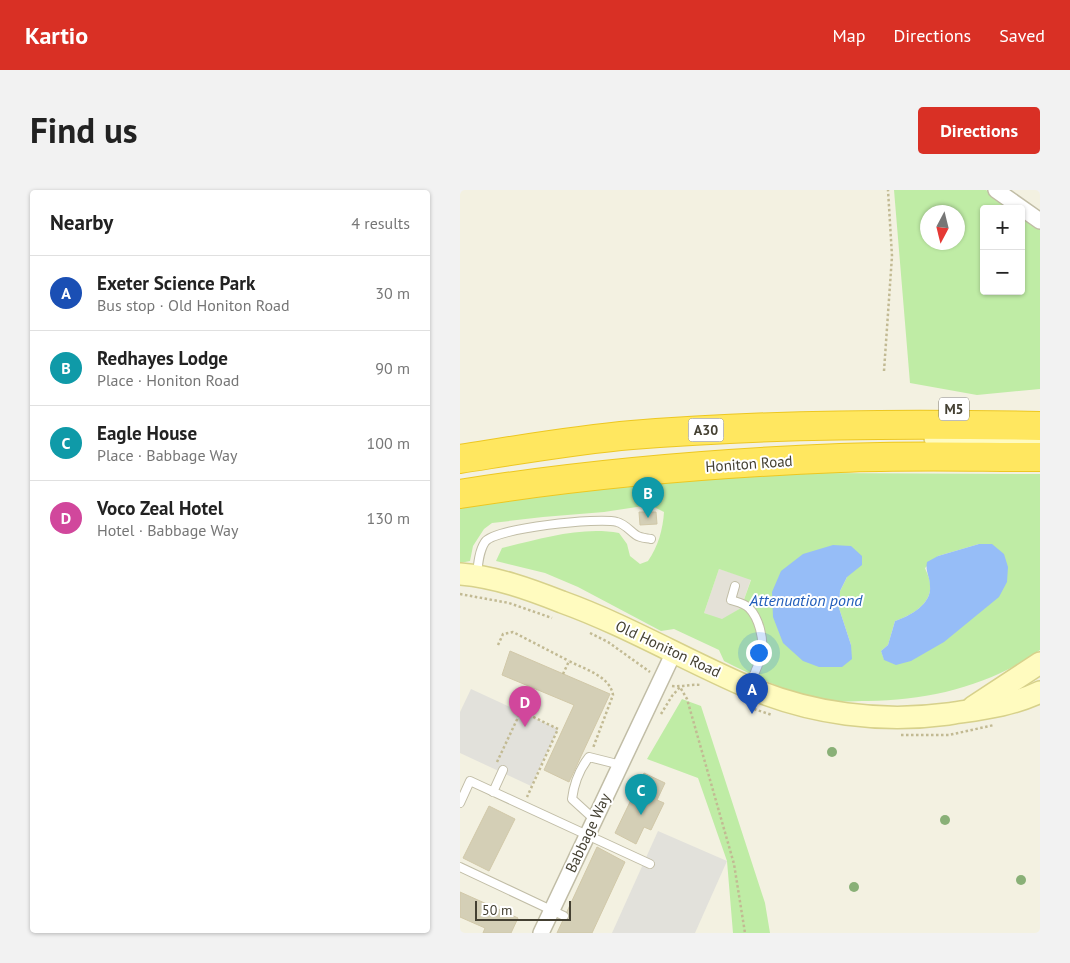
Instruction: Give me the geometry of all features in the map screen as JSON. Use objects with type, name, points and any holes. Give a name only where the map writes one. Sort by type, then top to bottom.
[{"type":"highway","name":"M5","points":[[870,424],[923,409],[1040,408]]},
{"type":"highway","name":"A30","points":[[460,459],[543,446],[631,436],[788,426],[870,424],[1040,426]]},
{"type":"highway","name":"Honiton Road","points":[[460,494],[627,472],[762,462],[842,458],[1040,457]]},
{"type":"street","points":[[996,190],[1040,221]]},
{"type":"street","points":[[788,426],[830,434],[1040,440]]},
{"type":"street","name":"Old Honiton Road","points":[[469,575],[516,585],[584,610],[749,687],[791,702],[829,712],[904,718],[1001,706],[1040,692]]},
{"type":"street","name":"Babbage Way","points":[[541,933],[558,914],[587,835],[674,652]]},
{"type":"street","name":"Old Honiton Road","points":[[967,711],[1040,663]]},
{"type":"street","name":"Old Honiton Road","points":[[996,692],[1024,688],[1040,680]]},
{"type":"lane","points":[[469,575],[486,540],[511,530],[585,521],[617,522],[631,529],[638,536],[651,539]]},
{"type":"lane","points":[[735,586],[731,600],[743,603],[749,608],[754,614],[761,631],[762,651],[749,687]]},
{"type":"lane","points":[[595,820],[572,799],[574,784],[582,766],[589,757],[621,764]]},
{"type":"lane","points":[[493,792],[503,770]]},
{"type":"lane","points":[[460,803],[470,781],[650,864]]},
{"type":"lane","points":[[460,867],[558,914]]},
{"type":"path","points":[[884,371],[892,256],[888,190]]},
{"type":"path","points":[[498,646],[503,634],[513,632],[598,675],[612,689],[613,695],[589,757]]},
{"type":"path","points":[[563,674],[568,661]]},
{"type":"path","points":[[680,687],[687,699],[734,864],[744,933]]},
{"type":"path","points":[[495,766],[521,711],[558,729],[523,805]]},
{"type":"shaded area","points":[[719,569],[751,579],[741,608],[722,620],[704,613]]},
{"type":"shaded area","points":[[471,689],[558,729],[531,786],[460,753],[460,712]]},
{"type":"shaded area","points":[[658,831],[727,861],[695,933],[612,933]]},
{"type":"green space","points":[[894,190],[986,190],[1008,205],[980,205],[980,295],[1025,295],[1025,217],[1040,226],[1040,389],[977,395],[910,383]]},
{"type":"green space","points":[[817,473],[1040,474],[1040,650],[1000,673],[958,689],[913,698],[891,700],[825,700],[782,688],[759,678],[724,661],[719,650],[674,629],[661,631],[578,587],[545,573],[496,561],[502,548],[560,534],[605,531],[619,533],[627,544],[630,556],[640,564],[648,561],[652,556],[662,525],[664,512],[650,505],[604,512],[492,523],[484,529],[473,546],[470,561],[460,563],[460,505],[593,488]],"holes":[[[979,544],[884,659],[881,651],[888,645],[895,621],[919,608],[928,598],[930,582],[925,568],[938,556]],[[851,546],[847,577],[840,591],[839,608],[851,645],[819,667]],[[719,569],[751,580],[741,608],[722,619],[704,613]]]},
{"type":"green space","points":[[682,699],[701,706],[765,903],[770,933],[733,933],[727,861],[698,778],[647,759]]},
{"type":"water","name":"Attenuation pond","points":[[979,544],[992,544],[1004,554],[1008,567],[1007,582],[999,597],[944,642],[911,661],[896,665],[884,660],[881,651],[888,645],[895,621],[907,616],[924,604],[930,592],[927,562],[938,556]]},
{"type":"water","name":"Attenuation pond","points":[[833,545],[851,546],[862,556],[862,565],[847,577],[840,591],[839,608],[851,645],[852,659],[842,667],[819,667],[803,661],[783,643],[773,617],[772,592],[781,571],[803,554]]},
{"type":"building","points":[[639,512],[656,512],[657,524],[640,525]]},
{"type":"building","points":[[510,651],[610,694],[569,782],[544,770],[574,705],[502,675]]},
{"type":"building","points":[[644,773],[665,783],[657,800],[664,803],[651,830],[644,827],[636,844],[615,833]]},
{"type":"building","points":[[489,806],[515,819],[489,871],[463,858]]},
{"type":"building","points":[[597,847],[625,862],[592,933],[557,933]]},
{"type":"building","points":[[460,892],[518,918],[511,933],[483,933],[485,928],[460,917]]},
{"type":"place","name":"Redhayes Lodge","points":[[648,518]]},
{"type":"place","name":"Exeter Science Park","points":[[752,714]]},
{"type":"place","name":"Voco Zeal Hotel","points":[[525,727]]},
{"type":"place","name":"Eagle House","points":[[641,815]]}]
